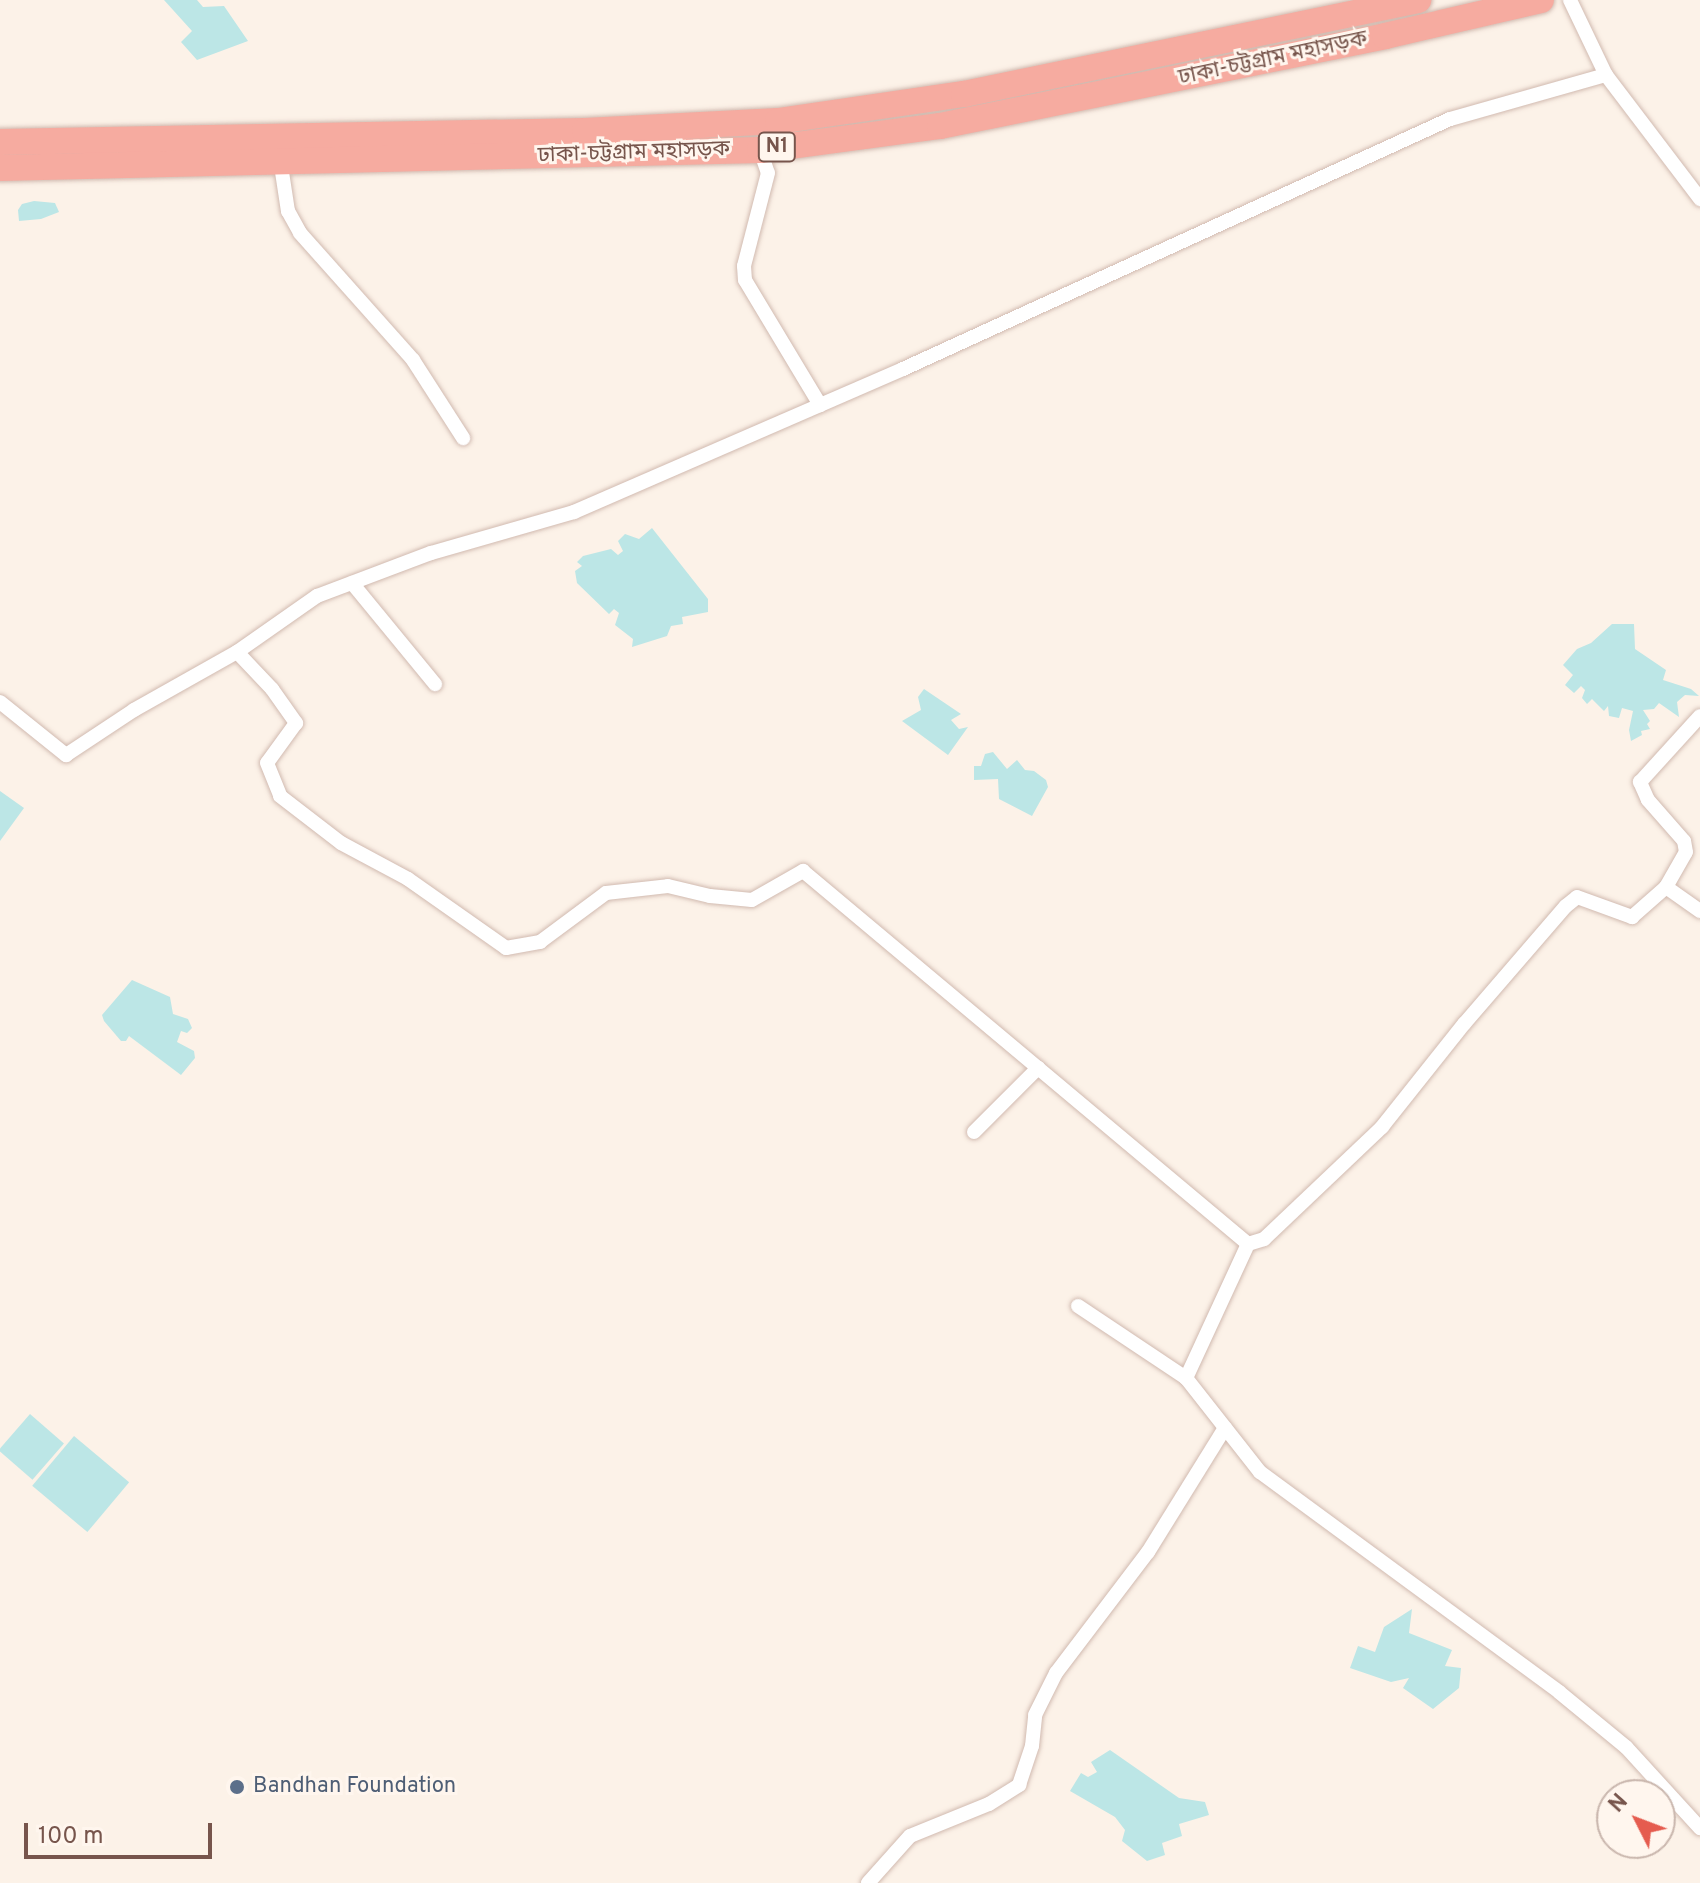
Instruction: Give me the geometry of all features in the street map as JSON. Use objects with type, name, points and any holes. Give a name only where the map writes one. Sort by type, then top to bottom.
[{"type":"highway","name":"ঢাকা-চট্টগ্রাম মহাসড়ক","points":[[0,142],[585,131],[778,121],[964,94],[1418,0]]},
{"type":"highway","name":"ঢাকা-চট্টগ্রাম মহাসড়ক","points":[[0,168],[760,150],[940,126],[1354,42],[1541,0]]},
{"type":"street","points":[[1570,0],[1606,75],[1700,199]]},
{"type":"street","points":[[0,702],[66,755],[134,710],[237,652],[317,596],[431,553],[574,512],[820,405],[1450,119],[1606,75]]},
{"type":"street","points":[[760,150],[768,173],[744,266],[745,280],[820,405]]},
{"type":"street","points":[[280,159],[288,211],[300,233],[413,360],[463,438]]},
{"type":"street","points":[[352,583],[435,684]]},
{"type":"street","points":[[237,652],[272,689],[296,723],[267,763],[280,796],[341,843],[408,879],[506,948],[540,942],[606,893],[668,886],[710,896],[752,900],[803,871],[1248,1244]]},
{"type":"street","points":[[1186,1378],[1248,1244],[1264,1239],[1382,1127],[1464,1024],[1566,906],[1577,897],[1632,917],[1666,887],[1686,852],[1684,841],[1648,800],[1640,782],[1700,716]]},
{"type":"street","points":[[1666,887],[1700,911]]},
{"type":"street","points":[[974,1132],[1038,1068]]},
{"type":"street","points":[[1078,1306],[1186,1378],[1260,1472],[1559,1692],[1626,1747],[1700,1828]]},
{"type":"street","points":[[868,1883],[910,1836],[940,1821],[989,1804],[1019,1785],[1032,1746],[1035,1715],[1056,1673],[1148,1552],[1225,1428]]},
{"type":"water","points":[[164,0],[197,0],[203,7],[224,6],[248,41],[197,60],[181,42],[192,31]]},
{"type":"water","points":[[34,201],[55,203],[59,212],[41,219],[19,221],[18,210],[22,204]]},
{"type":"water","points":[[652,528],[708,599],[708,612],[682,617],[683,624],[671,626],[667,636],[632,647],[633,639],[615,625],[619,613],[614,609],[609,614],[577,583],[575,571],[582,566],[577,562],[583,556],[611,549],[618,555],[623,551],[618,541],[625,534],[639,539]]},
{"type":"water","points":[[1612,624],[1634,624],[1635,649],[1666,670],[1663,680],[1691,689],[1699,696],[1685,695],[1677,702],[1679,717],[1659,703],[1654,709],[1643,710],[1650,721],[1647,724],[1650,729],[1641,731],[1642,735],[1631,741],[1629,730],[1633,711],[1622,708],[1619,718],[1609,716],[1608,706],[1604,711],[1592,699],[1587,704],[1582,698],[1585,690],[1581,686],[1574,693],[1565,685],[1573,675],[1563,665],[1577,649],[1591,643]]},
{"type":"water","points":[[924,689],[961,714],[951,720],[959,729],[968,727],[948,755],[902,721],[921,710],[918,697]]},
{"type":"water","points":[[993,752],[1007,769],[1017,760],[1025,770],[1034,771],[1046,780],[1048,787],[1032,816],[999,799],[998,779],[974,780],[974,766],[981,766],[985,754]]},
{"type":"water","points":[[0,791],[24,808],[0,841]]},
{"type":"water","points":[[132,980],[170,997],[173,1014],[188,1019],[192,1028],[187,1033],[181,1031],[177,1042],[194,1051],[195,1058],[181,1075],[129,1036],[126,1041],[121,1041],[104,1021],[102,1015]]},
{"type":"water","points":[[30,1414],[64,1444],[32,1480],[0,1452]]},
{"type":"water","points":[[74,1436],[129,1482],[87,1532],[32,1486]]},
{"type":"water","points":[[1412,1609],[1409,1633],[1452,1650],[1445,1666],[1461,1668],[1459,1688],[1433,1709],[1403,1688],[1409,1678],[1391,1682],[1350,1668],[1358,1646],[1375,1652],[1384,1627]]},
{"type":"water","points":[[1110,1750],[1179,1798],[1205,1802],[1209,1815],[1179,1824],[1182,1836],[1162,1843],[1165,1855],[1147,1861],[1122,1841],[1125,1830],[1115,1817],[1070,1791],[1081,1773],[1088,1777],[1097,1772],[1091,1762]]},
{"type":"place","name":"Bandhan Foundation","points":[[237,1787]]}]
